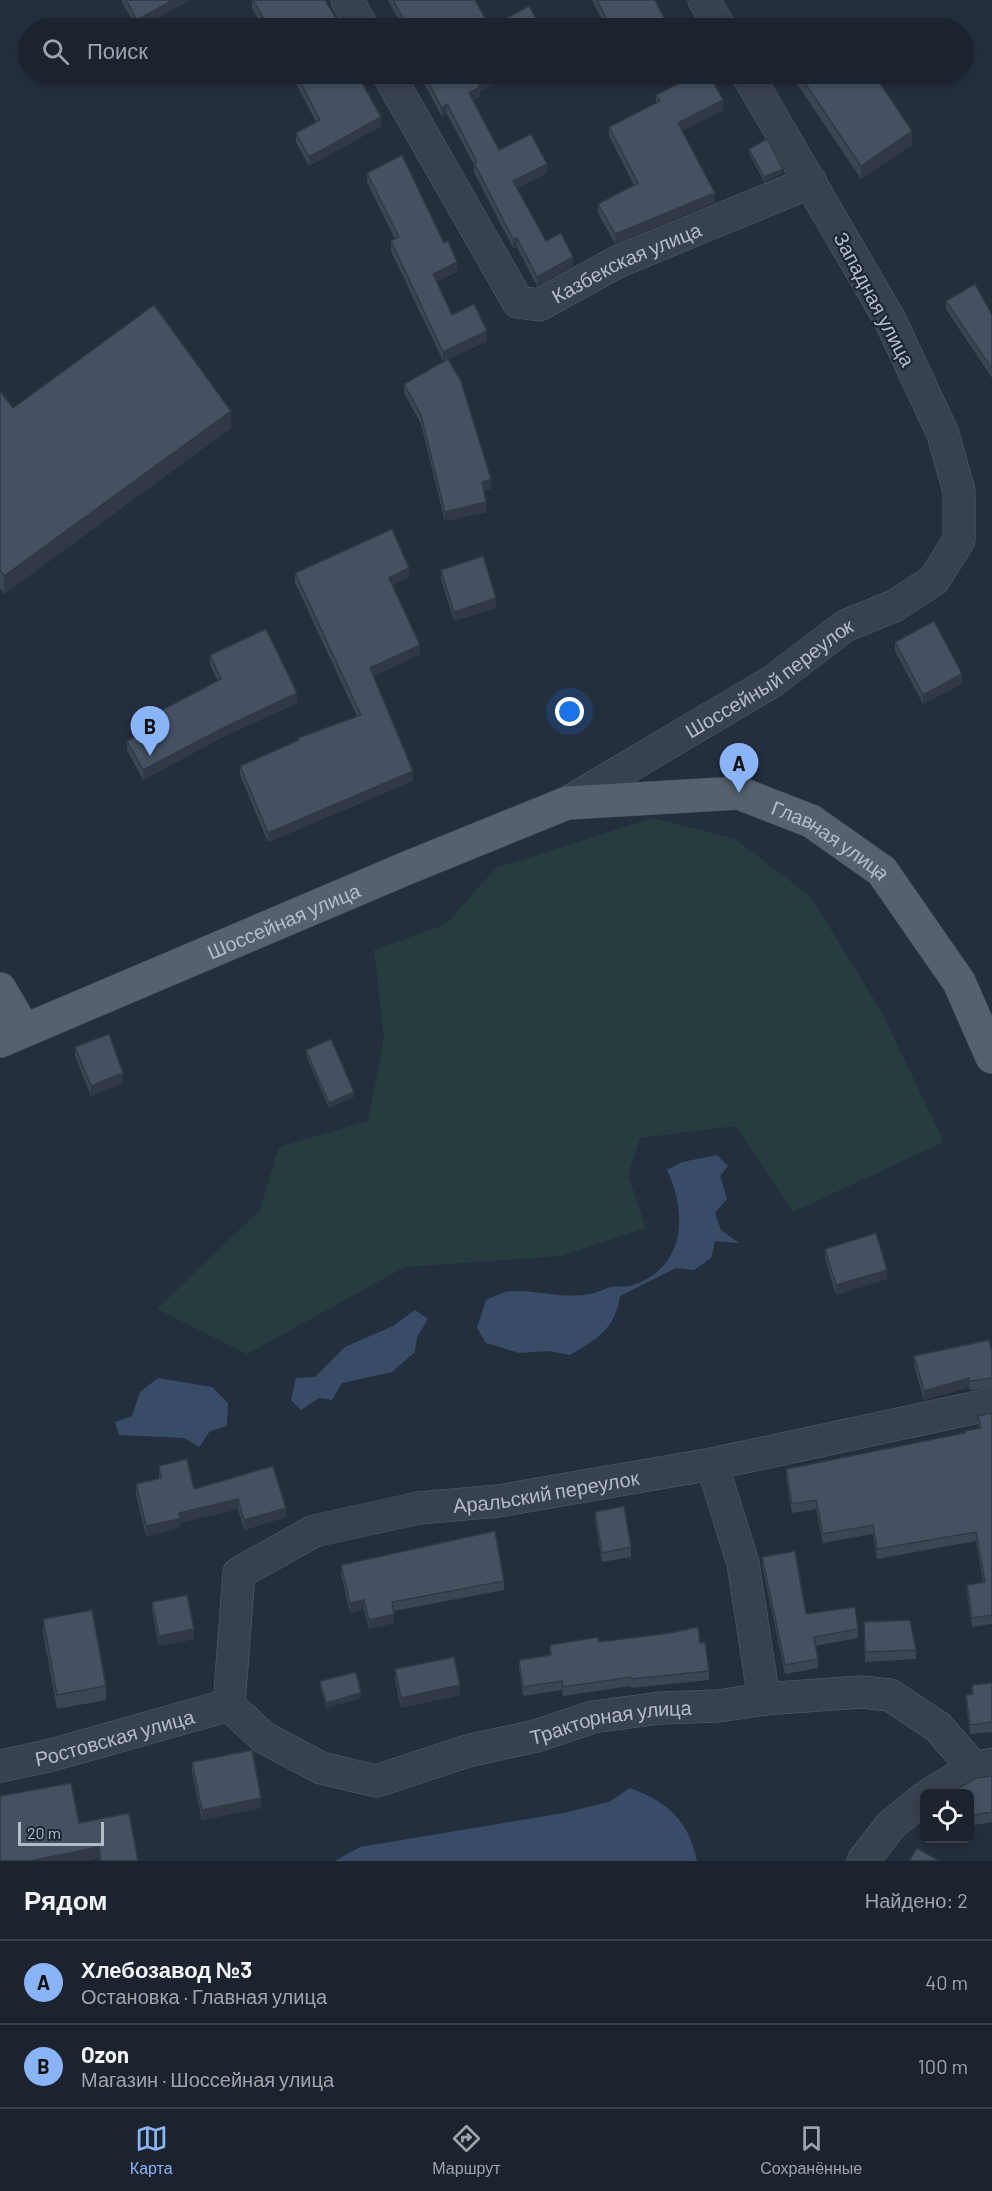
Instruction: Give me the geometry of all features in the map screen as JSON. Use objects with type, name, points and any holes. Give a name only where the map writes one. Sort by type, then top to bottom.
[{"type":"main road","name":"Главная улица","points":[[567,803],[739,793],[811,821],[882,872],[959,982],[992,1057]]},
{"type":"main road","name":"Шоссейная улица","points":[[12,1036],[567,803]]},
{"type":"main road","points":[[0,989],[12,1036]]},
{"type":"street","points":[[347,0],[357,18]]},
{"type":"street","points":[[704,0],[714,18]]},
{"type":"street","name":"Казбекская улица","points":[[394,84],[518,302],[539,304],[617,262],[811,182]]},
{"type":"street","name":"Западная улица","points":[[753,84],[890,320],[943,434],[959,491],[959,540]]},
{"type":"street","name":"Шоссейный переулок","points":[[567,803],[773,681],[844,626],[894,606],[934,580],[959,540]]},
{"type":"street","name":"Аральский переулок","points":[[229,1705],[239,1573],[314,1531],[418,1508],[498,1501],[712,1464],[992,1404]]},
{"type":"street","points":[[712,1464],[743,1563],[764,1699]]},
{"type":"street","name":"Тракторная улица","points":[[229,1705],[263,1737],[321,1768],[376,1781],[471,1750],[536,1736],[593,1717],[764,1699],[861,1692],[890,1695],[938,1727],[983,1766]]},
{"type":"street","name":"Ростовская улица","points":[[0,1767],[48,1756],[229,1705]]},
{"type":"street","points":[[939,1789],[983,1766]]},
{"type":"street","points":[[863,1861],[891,1826],[920,1801]]},
{"type":"green space","points":[[653,818],[735,839],[810,896],[880,1009],[944,1142],[793,1212],[736,1126],[640,1138],[628,1175],[646,1228],[562,1256],[405,1267],[247,1354],[157,1309],[260,1210],[279,1147],[368,1121],[384,1037],[374,950],[446,924],[496,868]]},
{"type":"water","points":[[717,1155],[728,1166],[720,1176],[727,1199],[715,1213],[721,1230],[739,1243],[715,1241],[711,1258],[694,1270],[676,1268],[620,1296],[618,1307],[609,1325],[596,1338],[570,1355],[549,1351],[519,1353],[486,1343],[477,1328],[486,1300],[499,1294],[512,1291],[570,1296],[590,1294],[611,1287],[630,1286],[649,1278],[662,1267],[672,1253],[677,1238],[678,1204],[667,1170],[682,1162]]},
{"type":"water","points":[[415,1310],[428,1319],[417,1337],[415,1352],[392,1372],[342,1383],[332,1400],[319,1398],[301,1410],[291,1400],[296,1378],[315,1377],[345,1347],[393,1326]]},
{"type":"water","points":[[158,1378],[212,1387],[228,1403],[227,1426],[210,1431],[199,1447],[184,1438],[119,1435],[115,1422],[132,1416],[140,1392]]},
{"type":"water","points":[[630,1788],[655,1799],[674,1814],[688,1834],[697,1861],[335,1861],[360,1847],[563,1813],[609,1802]]},
{"type":"building","points":[[126,0],[173,0],[141,18],[136,18]]},
{"type":"building","points":[[253,0],[325,0],[336,18],[263,18]]},
{"type":"building","points":[[393,0],[475,0],[485,18],[403,18]]},
{"type":"building","points":[[597,0],[655,0],[664,18],[606,18]]},
{"type":"building","points":[[529,6],[536,18],[507,18]]},
{"type":"building","points":[[301,84],[363,84],[381,117],[309,157],[296,133],[320,120]]},
{"type":"building","points":[[429,84],[478,84],[480,87],[469,93],[499,150],[531,134],[547,164],[513,181],[546,241],[561,233],[573,257],[537,277],[517,238],[513,239],[447,104],[442,108]]},
{"type":"building","points":[[677,84],[714,84],[723,100],[678,123],[715,193],[615,234],[598,204],[638,183],[609,127],[660,101],[656,95]]},
{"type":"building","points":[[806,84],[881,84],[912,131],[861,166]]},
{"type":"building","points":[[767,139],[783,169],[764,177],[749,149]]},
{"type":"building","points":[[402,155],[444,243],[448,241],[457,262],[433,274],[452,315],[474,304],[487,331],[443,352],[391,241],[399,237],[367,173]]},
{"type":"building","points":[[975,284],[992,315],[992,369],[946,301]]},
{"type":"building","points":[[154,305],[231,411],[4,576],[0,570],[0,391],[13,408]]},
{"type":"building","points":[[448,359],[461,381],[491,479],[482,482],[486,502],[445,512],[421,415],[404,384]]},
{"type":"building","points":[[392,529],[409,568],[389,578],[420,645],[370,668],[413,771],[268,833],[240,766],[299,740],[298,738],[361,715],[295,573]]},
{"type":"building","points":[[483,556],[496,598],[454,612],[441,570]]},
{"type":"building","points":[[934,621],[962,674],[923,695],[895,642]]},
{"type":"building","points":[[266,629],[297,693],[143,770],[127,741],[139,735],[134,725],[221,679],[210,655]]},
{"type":"building","points":[[109,1034],[123,1073],[91,1086],[75,1047]]},
{"type":"building","points":[[331,1039],[354,1092],[329,1103],[306,1050]]},
{"type":"building","points":[[876,1233],[887,1270],[836,1285],[825,1249]]},
{"type":"building","points":[[989,1340],[992,1352],[992,1378],[970,1381],[969,1378],[924,1391],[914,1356]]},
{"type":"building","points":[[992,1413],[992,1615],[972,1618],[967,1585],[985,1582],[976,1532],[877,1549],[873,1525],[823,1534],[816,1500],[792,1504],[786,1469],[965,1433],[965,1431],[981,1428],[978,1416]]},
{"type":"building","points":[[187,1459],[194,1489],[273,1466],[286,1508],[244,1520],[238,1499],[179,1513],[180,1519],[146,1526],[136,1484],[161,1478],[159,1466]]},
{"type":"building","points":[[624,1506],[631,1547],[602,1553],[595,1512]]},
{"type":"building","points":[[495,1531],[504,1581],[392,1602],[394,1614],[369,1620],[364,1600],[350,1603],[341,1565]]},
{"type":"building","points":[[795,1551],[806,1614],[855,1607],[858,1629],[814,1637],[818,1659],[785,1665],[762,1557]]},
{"type":"building","points":[[187,1595],[194,1629],[159,1636],[152,1602]]},
{"type":"building","points":[[92,1610],[106,1686],[57,1695],[43,1619]]},
{"type":"building","points":[[910,1620],[916,1650],[865,1652],[864,1622]]},
{"type":"building","points":[[698,1627],[700,1643],[705,1642],[709,1671],[631,1679],[631,1677],[563,1687],[562,1681],[523,1687],[519,1660],[551,1655],[550,1645],[598,1637],[599,1642]]},
{"type":"building","points":[[454,1657],[460,1685],[401,1698],[395,1669]]},
{"type":"building","points":[[356,1672],[361,1693],[326,1703],[320,1681]]},
{"type":"building","points":[[992,1683],[992,1722],[970,1725],[966,1695],[973,1694],[972,1685]]},
{"type":"building","points":[[252,1750],[261,1798],[202,1810],[192,1762]]},
{"type":"building","points":[[992,1776],[992,1812],[974,1815],[974,1789],[959,1789],[976,1778]]},
{"type":"building","points":[[71,1783],[79,1823],[129,1813],[138,1861],[101,1861],[99,1847],[30,1861],[0,1861],[0,1796]]},
{"type":"building","points":[[917,1848],[939,1861],[909,1861]]},
{"type":"place","name":"Ozon","points":[[150,756]]},
{"type":"place","name":"Хлебозавод №3","points":[[739,793]]}]
